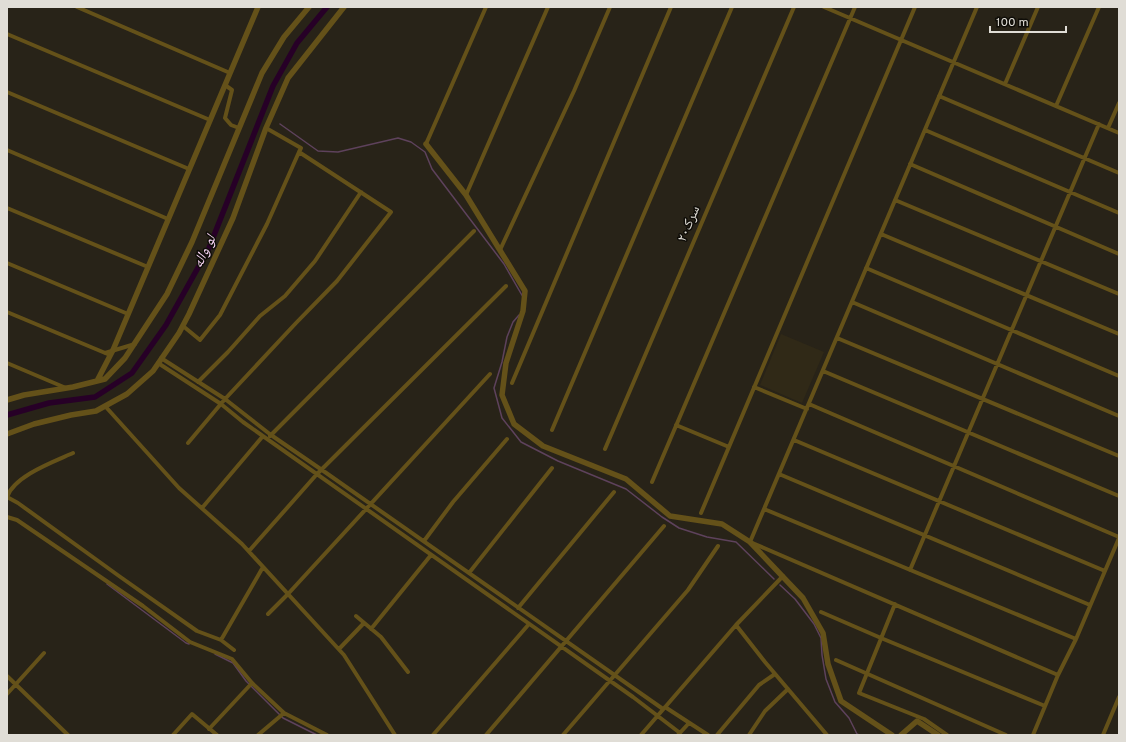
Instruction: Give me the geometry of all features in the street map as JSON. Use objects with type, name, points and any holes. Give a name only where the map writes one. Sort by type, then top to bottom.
[{"type":"street","points":[[77,7],[230,74]]},
{"type":"street","points":[[113,350],[258,7]]},
{"type":"street","points":[[7,400],[24,395],[66,388],[105,379],[125,358],[167,294],[192,242],[262,73],[284,37],[308,7]]},
{"type":"street","points":[[7,434],[34,424],[71,415],[96,411],[127,394],[153,371],[183,326],[232,218],[266,128],[288,78],[344,7]]},
{"type":"street","points":[[486,7],[426,144],[466,195],[525,291],[523,311],[506,362],[502,395],[514,424],[543,446],[626,479],[670,516],[722,524],[750,542],[1058,675]]},
{"type":"street","points":[[466,195],[548,7]]},
{"type":"street","points":[[500,250],[574,90],[610,7]]},
{"type":"street","points":[[512,383],[671,7]]},
{"type":"street","points":[[552,430],[732,7]]},
{"type":"street","name":"سرک۲۰","points":[[605,450],[794,7]]},
{"type":"street","points":[[824,7],[1119,133]]},
{"type":"street","points":[[652,482],[854,7]]},
{"type":"street","points":[[701,513],[915,7]]},
{"type":"street","points":[[750,542],[977,7]]},
{"type":"street","points":[[1005,84],[1038,7]]},
{"type":"street","points":[[1056,106],[1099,7]]},
{"type":"street","points":[[7,34],[210,120]]},
{"type":"street","points":[[225,85],[232,90],[225,118],[231,125],[238,128]]},
{"type":"street","points":[[7,92],[189,169]]},
{"type":"street","points":[[939,96],[1119,173]]},
{"type":"street","points":[[1108,128],[1119,104]]},
{"type":"street","points":[[910,570],[1099,124]]},
{"type":"street","points":[[183,326],[200,340],[220,315],[267,224],[301,148],[266,128]]},
{"type":"street","points":[[924,130],[1119,213]]},
{"type":"street","points":[[7,150],[168,218]]},
{"type":"street","points":[[188,443],[225,399],[337,281],[391,212],[299,152]]},
{"type":"street","points":[[910,164],[1119,254]]},
{"type":"street","points":[[198,382],[228,352],[260,316],[284,296],[315,261],[360,192]]},
{"type":"street","points":[[895,200],[1119,294]]},
{"type":"street","points":[[7,208],[148,267]]},
{"type":"street","points":[[202,508],[265,438],[271,435],[474,231]]},
{"type":"street","points":[[881,234],[1119,334]]},
{"type":"street","points":[[7,263],[128,314]]},
{"type":"street","points":[[866,268],[1119,376]]},
{"type":"street","points":[[249,551],[317,474],[506,286]]},
{"type":"street","points":[[852,302],[1119,416]]},
{"type":"street","points":[[7,312],[108,354]]},
{"type":"street","points":[[837,338],[1119,456]]},
{"type":"street","points":[[97,381],[108,354],[113,350],[134,344]]},
{"type":"street","points":[[160,361],[225,399],[271,435],[469,572],[614,675],[708,735]]},
{"type":"street","points":[[160,361],[221,404],[265,438],[633,697],[679,734],[689,723]]},
{"type":"street","points":[[7,363],[66,388]]},
{"type":"street","points":[[823,371],[1119,496]]},
{"type":"street","points":[[268,614],[490,374]]},
{"type":"street","points":[[754,387],[806,409]]},
{"type":"street","points":[[808,404],[1119,537],[1033,735]]},
{"type":"street","points":[[105,406],[179,488],[249,551],[339,649],[395,735]]},
{"type":"street","points":[[676,425],[728,447]]},
{"type":"street","points":[[424,541],[453,502],[507,439]]},
{"type":"street","points":[[794,440],[1105,571]]},
{"type":"street","points":[[73,453],[40,468],[23,478],[9,492],[7,497],[18,503],[197,631],[221,640],[234,650]]},
{"type":"street","points":[[469,572],[552,468]]},
{"type":"street","points":[[779,474],[1090,605]]},
{"type":"street","points":[[518,608],[614,492]]},
{"type":"street","points":[[764,509],[1076,639]]},
{"type":"street","points":[[7,517],[17,520],[143,606],[190,642],[232,659],[252,683],[284,713],[327,735]]},
{"type":"street","points":[[486,735],[664,526]]},
{"type":"street","points":[[750,542],[803,598],[823,633],[828,664],[842,700],[892,735]]},
{"type":"street","points":[[563,735],[688,590],[718,546]]},
{"type":"street","points":[[371,629],[431,555]]},
{"type":"street","points":[[221,640],[263,567]]},
{"type":"street","points":[[641,735],[736,625],[783,576]]},
{"type":"street","points":[[895,604],[859,693],[924,719],[947,735]]},
{"type":"street","points":[[821,612],[1045,706]]},
{"type":"street","points":[[356,616],[381,638],[408,672]]},
{"type":"street","points":[[339,649],[364,623]]},
{"type":"street","points":[[433,735],[529,624]]},
{"type":"street","points":[[736,625],[826,735]]},
{"type":"street","points":[[7,694],[44,653]]},
{"type":"street","points":[[836,660],[1006,735]]},
{"type":"street","points":[[717,735],[759,685],[775,674]]},
{"type":"street","points":[[7,676],[68,735]]},
{"type":"street","points":[[210,732],[252,683]]},
{"type":"street","points":[[749,735],[765,711],[788,689]]},
{"type":"street","points":[[1102,735],[1119,697]]},
{"type":"street","points":[[258,735],[284,713]]},
{"type":"street","points":[[173,735],[192,714],[210,732],[217,735]]},
{"type":"street","points":[[901,735],[917,721],[938,735]]},
{"type":"shaded area","points":[[781,334],[824,352],[802,403],[760,385]]},
{"type":"waterway","name":"لو واله","points":[[7,415],[49,403],[95,397],[132,373],[166,325],[209,248],[273,86],[297,43],[327,7]]},
{"type":"waterway","points":[[280,124],[318,151],[338,152],[398,138],[411,142],[425,152],[432,169],[504,264],[523,297]]},
{"type":"waterway","points":[[519,315],[513,322],[507,337],[502,362],[494,388],[502,418],[521,442],[558,461],[626,489],[662,517],[679,528],[707,537],[736,542],[774,579]]},
{"type":"waterway","points":[[107,584],[189,644]]},
{"type":"waterway","points":[[780,585],[795,599],[814,624],[821,638],[826,679],[835,702],[849,718],[857,734],[859,735]]},
{"type":"waterway","points":[[215,654],[233,663],[246,681],[283,718],[317,735]]}]
